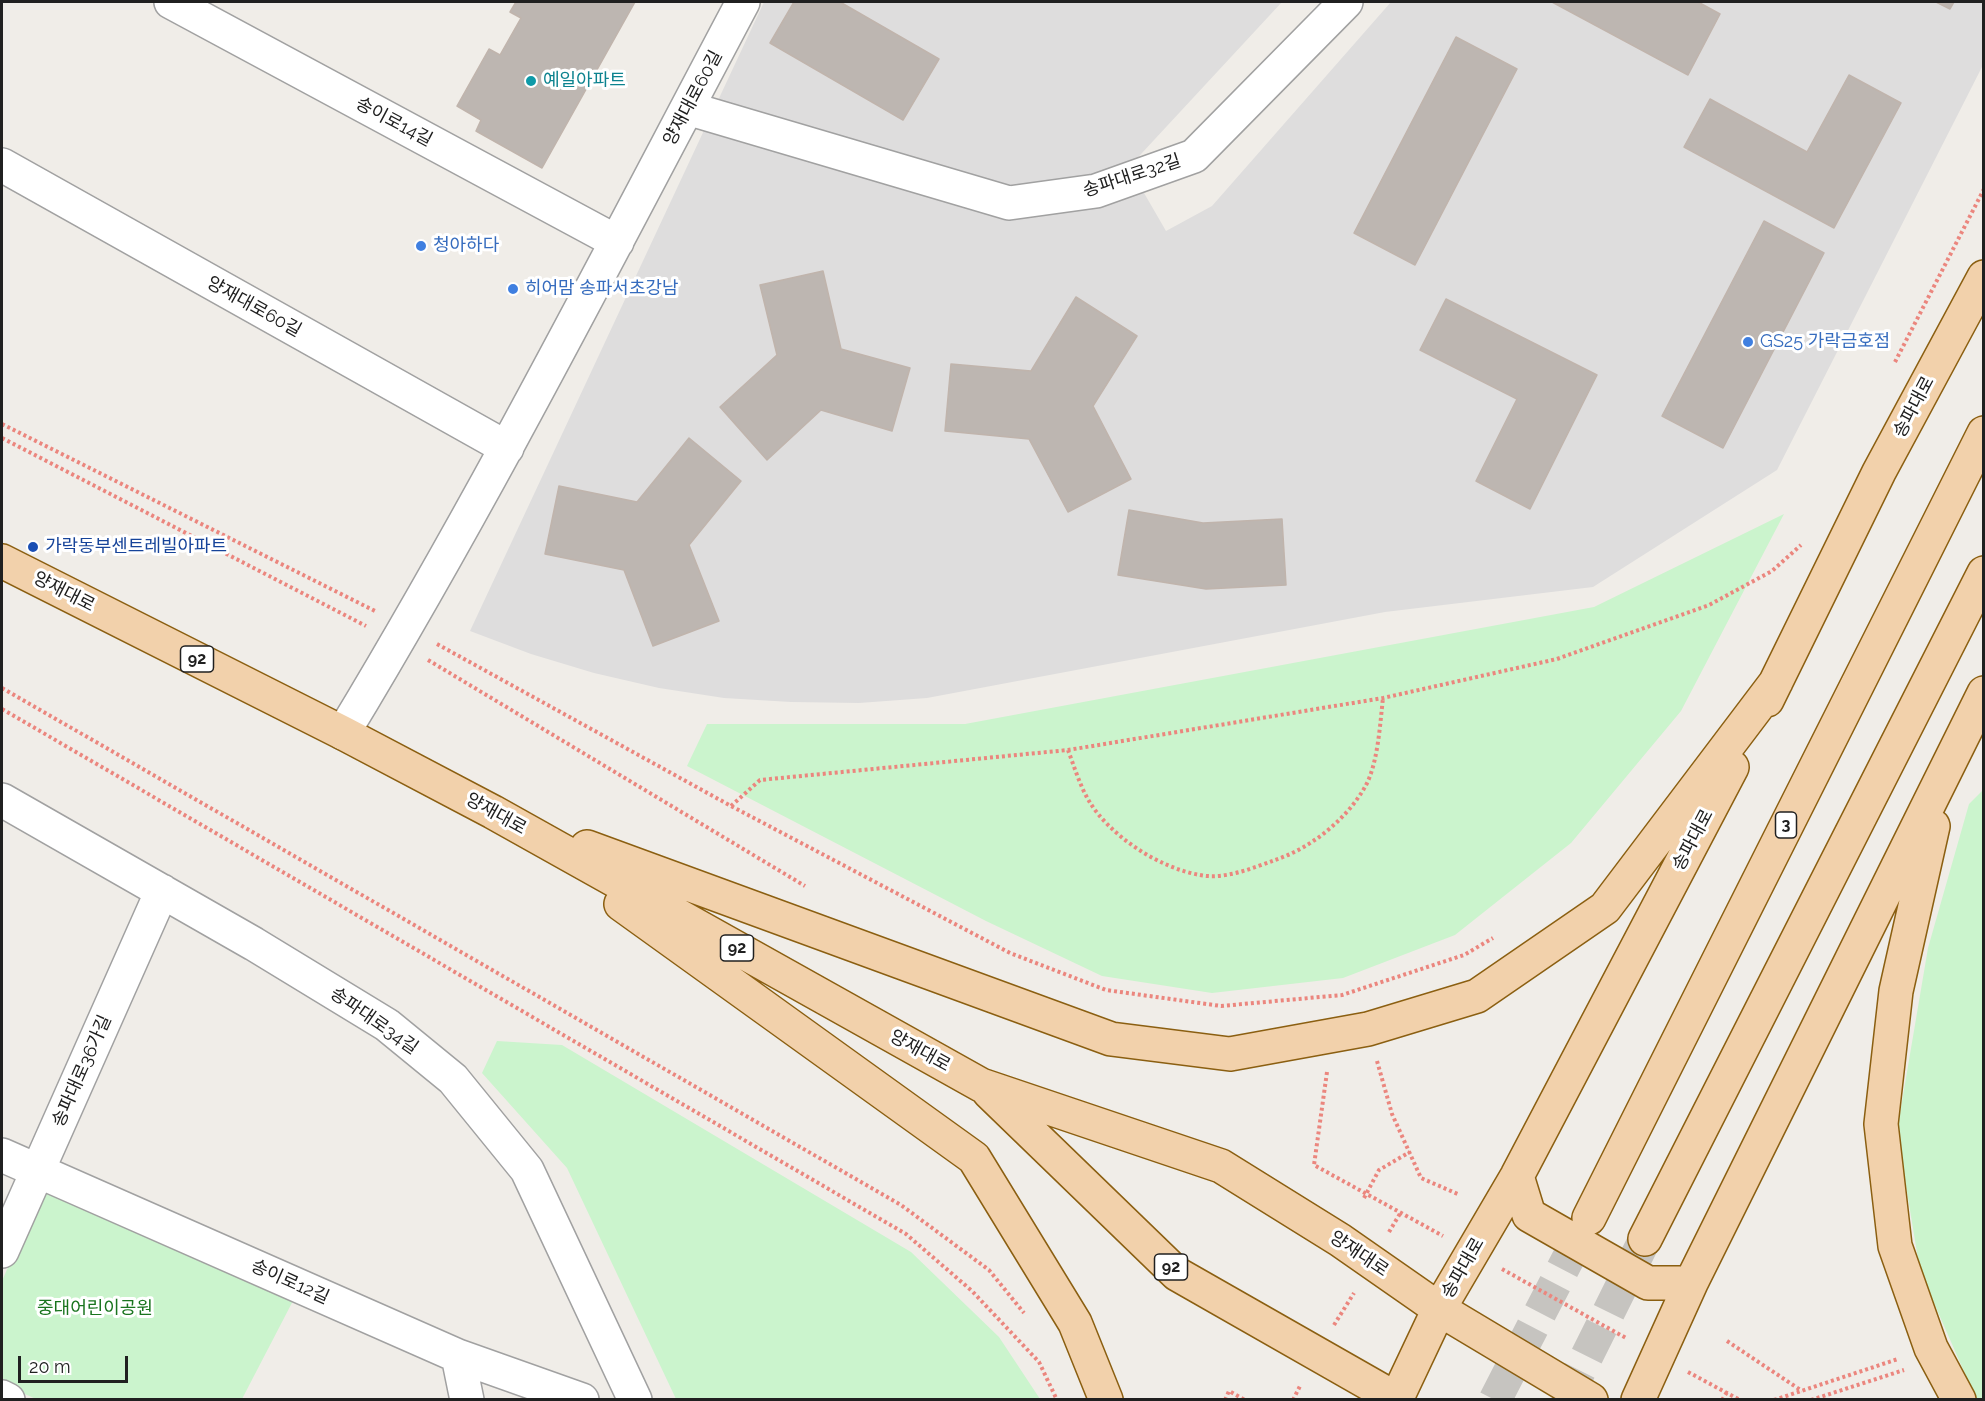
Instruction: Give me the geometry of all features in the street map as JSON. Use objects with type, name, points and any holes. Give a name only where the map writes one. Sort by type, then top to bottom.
[{"type":"main road","name":"송파대로","points":[[1397,1399],[1439,1310],[1517,1176],[1776,682],[1879,472],[1983,277]]},
{"type":"main road","name":"3","points":[[1589,1218],[1983,433]]},
{"type":"main road","name":"양재대로","points":[[2,561],[343,733],[493,812],[981,1085],[1221,1166],[1372,1263],[1439,1310],[1591,1400]]},
{"type":"main road","points":[[1645,1239],[1983,573]]},
{"type":"main road","points":[[493,812],[1111,1039],[1230,1054],[1368,1029],[1477,996],[1605,908],[1776,682]]},
{"type":"main road","points":[[1638,1400],[1691,1283],[1983,693]]},
{"type":"main road","points":[[1951,759],[1922,867],[1896,991],[1881,1124],[1895,1246],[1934,1353],[1959,1400]]},
{"type":"main road","points":[[493,812],[974,1158],[1075,1323],[1106,1400]]},
{"type":"main road","name":"양재대로","points":[[981,1085],[1177,1274],[1397,1399]]},
{"type":"main road","points":[[1517,1176],[1529,1215],[1648,1283],[1691,1283]]},
{"type":"street","name":"송이로14길","points":[[171,2],[616,242]]},
{"type":"street","name":"양재대로60길","points":[[343,733],[402,635],[507,448],[743,2]]},
{"type":"street","name":"송파대로32길","points":[[687,108],[1009,203],[1096,192],[1194,156],[1346,2]]},
{"type":"street","name":"양재대로60길","points":[[2,165],[507,448]]},
{"type":"street","name":"송파대로34길","points":[[2,800],[254,944],[387,1025],[453,1079],[527,1170],[635,1400]]},
{"type":"street","name":"송파대로36가길","points":[[2,1251],[162,891]]},
{"type":"street","name":"송이로12길","points":[[2,1155],[458,1356],[582,1400]]},
{"type":"street","points":[[458,1356],[467,1400]]},
{"type":"street","points":[[2,1397],[8,1400]]},
{"type":"path","points":[[1891,370],[1983,189]]},
{"type":"path","points":[[2,424],[1010,952],[1106,990],[1221,1006],[1342,995],[1464,955],[1502,934]]},
{"type":"path","points":[[2,438],[402,635],[812,891]]},
{"type":"path","points":[[731,806],[760,780],[1068,750],[1383,698],[1557,659],[1709,604],[1772,571],[1804,542]]},
{"type":"path","points":[[2,688],[901,1205],[989,1270],[1031,1321]]},
{"type":"path","points":[[1068,750],[1089,801],[1123,838],[1156,861],[1201,876],[1245,871],[1299,852],[1340,820],[1366,786],[1378,741],[1383,698]]},
{"type":"path","points":[[2,709],[906,1234],[972,1292],[1039,1362],[1057,1400]]},
{"type":"path","points":[[1323,1037],[1328,1064],[1314,1165],[1740,1400]]},
{"type":"path","points":[[1374,1053],[1392,1114],[1421,1178],[1460,1196]]},
{"type":"path","points":[[1365,1195],[1379,1170],[1410,1152]]},
{"type":"path","points":[[1293,1400],[1317,1354],[1401,1212]]},
{"type":"path","points":[[1727,1341],[1803,1391]]},
{"type":"path","points":[[1774,1400],[1934,1353]]},
{"type":"path","points":[[1811,1400],[1934,1353]]},
{"type":"path","points":[[1225,1400],[1229,1391],[1245,1400]]},
{"type":"path","points":[[1722,1400],[1727,1392]]},
{"type":"shaded area","points":[[764,2],[1282,2],[1129,167],[1166,231],[1212,206],[1391,2],[1983,2],[1983,65],[1777,470],[1593,587],[1385,612],[927,698],[859,703],[791,702],[724,698],[659,688],[594,673],[531,654],[470,631]]},
{"type":"green space","points":[[1784,514],[1681,711],[1571,843],[1455,935],[1343,978],[1212,993],[1102,976],[986,921],[687,766],[707,724],[965,724],[1594,607]]},
{"type":"green space","points":[[1983,790],[1983,1399],[1976,1399],[1920,1271],[1897,1131],[1928,948],[1969,804]]},
{"type":"green space","points":[[497,1041],[562,1045],[911,1252],[999,1337],[1040,1399],[676,1399],[567,1168],[482,1073]]},
{"type":"green space","name":"중대어린이공원","points":[[43,1187],[295,1297],[242,1399],[36,1399],[2,1384],[2,1281]]},
{"type":"building","name":"예일아파트","points":[[516,2],[635,2],[542,168],[476,131],[481,120],[457,106],[489,49],[500,55],[521,18],[510,12]]},
{"type":"building","points":[[794,2],[840,2],[939,59],[903,120],[770,43]]},
{"type":"building","points":[[1552,2],[1698,2],[1720,14],[1688,75]]},
{"type":"building","points":[[1936,2],[1954,2],[1950,9]]},
{"type":"building","points":[[1456,37],[1517,69],[1415,265],[1354,233]]},
{"type":"building","points":[[1849,75],[1901,103],[1834,228],[1684,147],[1710,99],[1807,152]]},
{"type":"building","points":[[1764,221],[1824,253],[1723,448],[1662,416]]},
{"type":"building","points":[[823,271],[841,349],[910,368],[892,431],[821,410],[767,460],[720,407],[777,355],[760,285]]},
{"type":"building","points":[[1076,297],[1137,336],[1093,406],[1131,479],[1068,512],[1029,439],[945,431],[951,364],[1031,371]]},
{"type":"building","points":[[1446,299],[1597,375],[1530,509],[1476,481],[1517,399],[1420,350]]},
{"type":"building","points":[[689,438],[741,481],[689,545],[719,621],[653,646],[624,570],[545,554],[559,486],[637,502]]},
{"type":"building","points":[[1129,510],[1203,523],[1282,519],[1286,585],[1206,589],[1118,575]]},
{"type":"tunnel","points":[[1495,1400],[1589,1218]]},
{"type":"tunnel","points":[[1565,1400],[1645,1239]]},
{"type":"place","name":"예일아파트","points":[[531,81]]},
{"type":"place","name":"청아하다","points":[[421,246]]},
{"type":"place","name":"히어맘 송파서초강남","points":[[513,289]]},
{"type":"place","name":"GS25 가락금호점","points":[[1748,342]]},
{"type":"place","name":"가락동부센트레빌아파트","points":[[33,547]]}]
